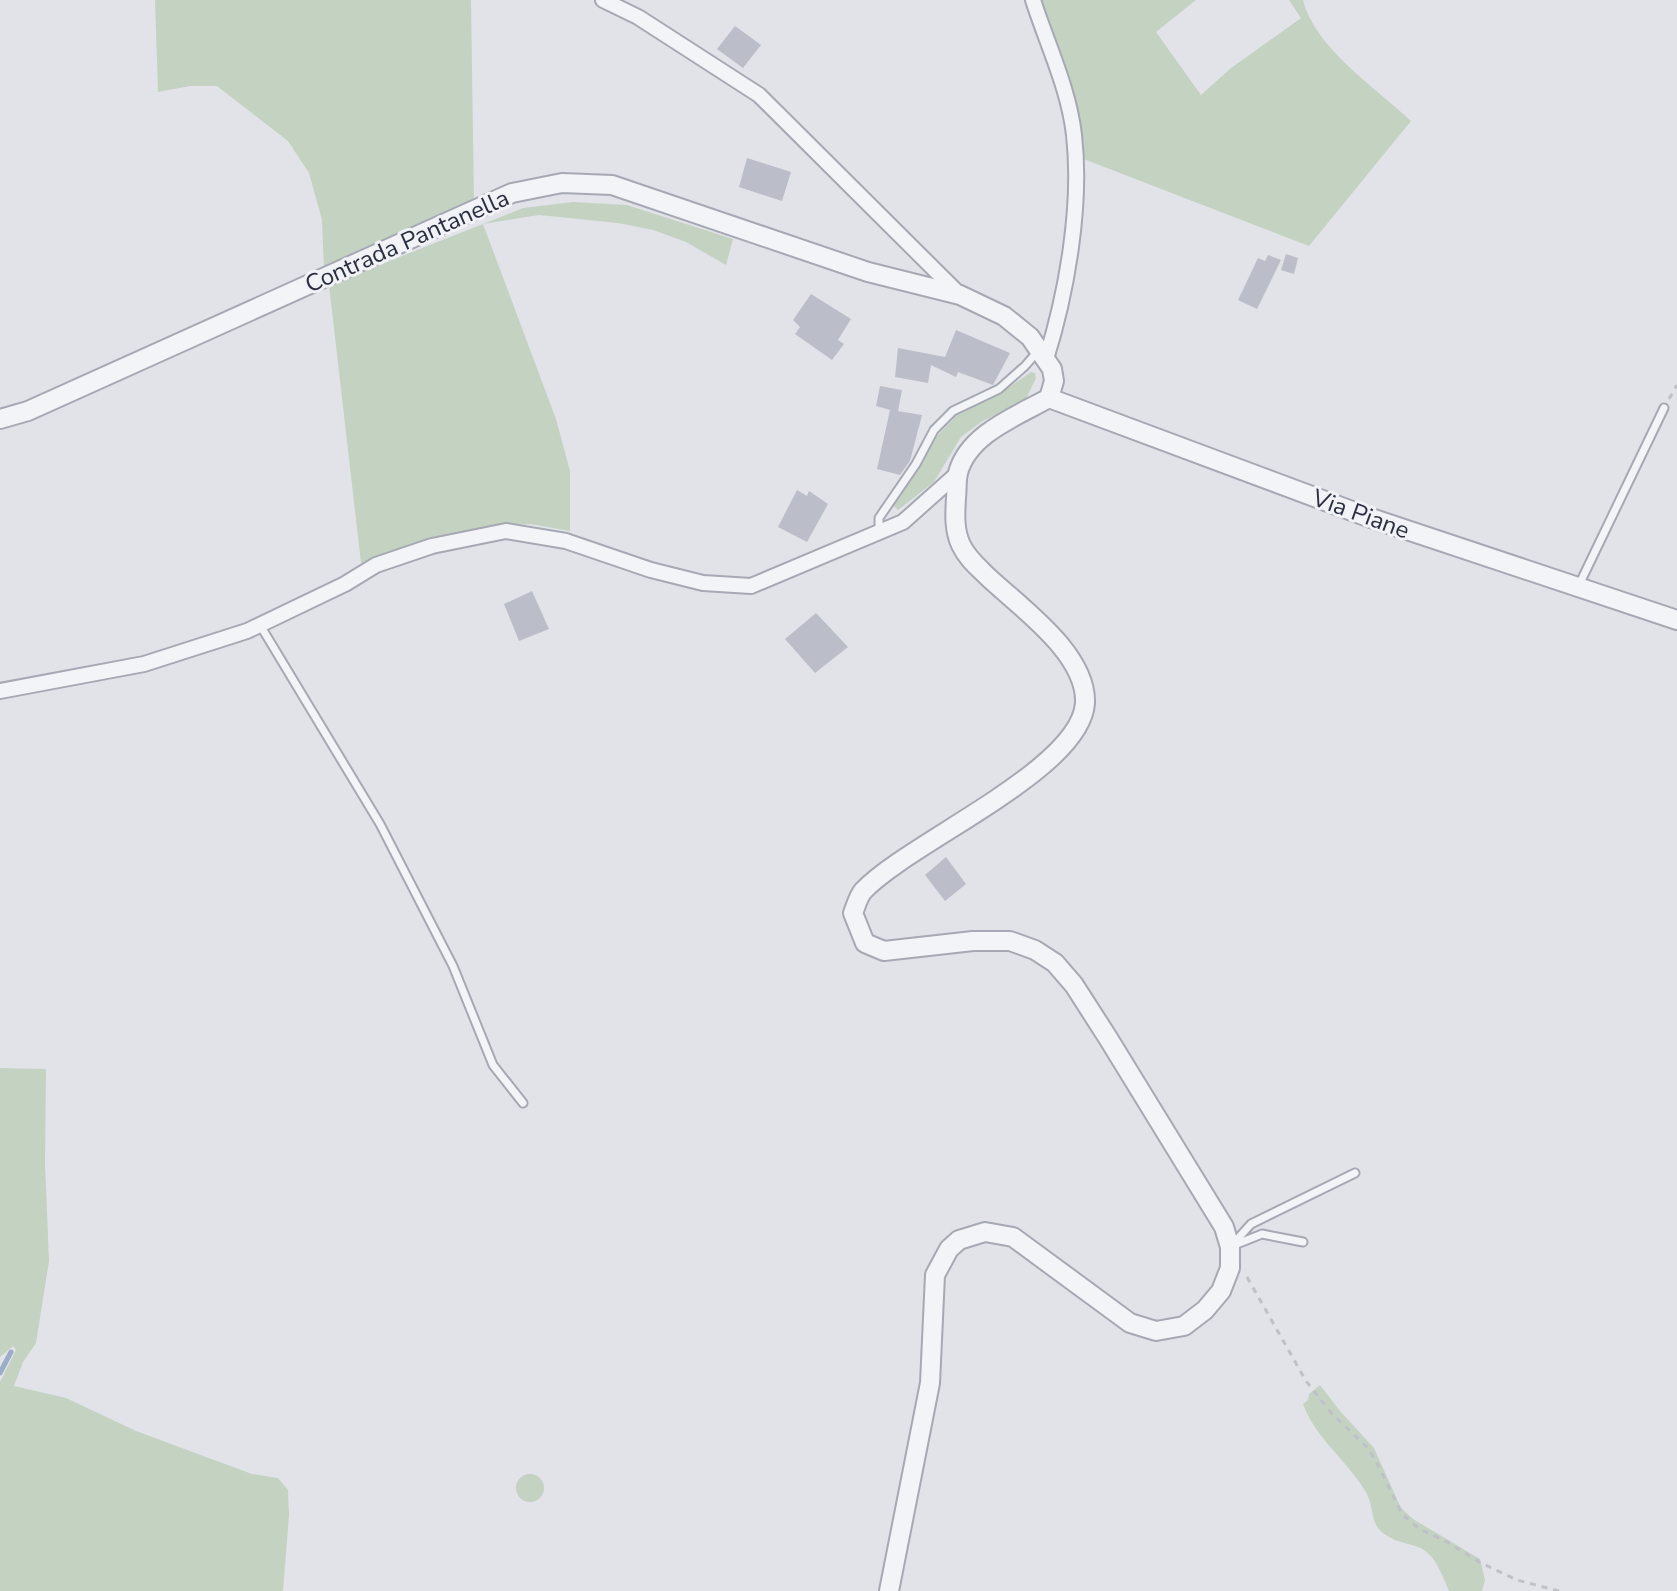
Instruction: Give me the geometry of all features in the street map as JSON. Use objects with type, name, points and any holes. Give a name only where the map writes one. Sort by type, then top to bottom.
[{"type":"street","points":[[603,0],[638,17],[759,95],[960,295]]},
{"type":"street","points":[[0,691],[144,664],[260,625],[345,584],[376,565],[432,546],[506,531],[566,541],[651,570],[703,583],[751,586],[903,522],[958,473],[976,443],[995,427],[1049,398],[1054,381],[1043,354],[1058,321],[1070,257],[1076,173],[1074,133],[1033,0]]},
{"type":"street","name":"Contrada Pantanella","points":[[0,419],[28,411],[512,193],[562,183],[612,185],[868,272],[960,295],[1004,316],[1030,337],[1043,354]]},
{"type":"street","name":"Via Piane","points":[[1049,398],[1368,517],[1677,620]]},
{"type":"street","points":[[889,1591],[930,1383],[935,1275],[949,1249],[959,1240],[985,1232],[1013,1237],[1130,1323],[1156,1331],[1184,1326],[1205,1310],[1221,1291],[1230,1268],[1230,1247],[1224,1227],[1108,1038],[1074,985],[1055,963],[1035,950],[1010,941],[973,941],[884,951],[865,943],[857,929],[853,913],[860,894],[885,872],[1061,750],[1079,728],[1085,702],[1079,676],[1064,648],[968,558],[961,547],[955,519],[958,473]]},
{"type":"lane","points":[[879,534],[879,518],[916,464],[934,430],[953,411],[999,389],[1043,354]]},
{"type":"lane","points":[[1579,587],[1664,408]]},
{"type":"lane","points":[[260,625],[380,824],[453,966],[493,1065],[523,1103]]},
{"type":"lane","points":[[1230,1247],[1251,1224],[1355,1173]]},
{"type":"lane","points":[[1230,1247],[1262,1234],[1303,1242]]},
{"type":"path","points":[[1230,1268],[1243,1272],[1306,1381],[1332,1414],[1371,1454],[1402,1514],[1418,1528],[1479,1562],[1517,1580],[1559,1591]]},
{"type":"green space","points":[[155,0],[471,0],[474,203],[324,271],[322,220],[309,173],[288,141],[217,86],[190,86],[158,92]]},
{"type":"green space","points":[[1040,0],[1196,0],[1156,32],[1201,95],[1231,68],[1301,18],[1289,0],[1303,0],[1320,35],[1333,51],[1411,121],[1309,246],[1081,158],[1080,119]]},
{"type":"green space","points":[[573,202],[627,205],[733,239],[726,265],[686,242],[653,230],[618,223],[539,215],[483,224],[556,419],[570,471],[570,531],[530,524],[481,528],[361,563],[329,285],[523,208]]},
{"type":"green space","points":[[1031,372],[1035,373],[1036,378],[1026,399],[981,422],[961,437],[934,482],[898,510],[893,505],[897,494],[913,477],[935,438],[956,416]]},
{"type":"green space","points":[[0,1068],[46,1069],[45,1162],[49,1261],[36,1343],[23,1362],[14,1386],[66,1398],[136,1431],[252,1474],[278,1478],[288,1490],[283,1591],[0,1591],[0,1382],[16,1350],[13,1346],[0,1357]]},
{"type":"green space","points":[[1320,1385],[1374,1448],[1401,1508],[1413,1519],[1480,1559],[1485,1580],[1482,1591],[1449,1591],[1429,1554],[1391,1538],[1379,1529],[1367,1494],[1316,1428],[1303,1404]]},
{"type":"green space","points":[[530,1474],[540,1478],[544,1488],[540,1498],[530,1502],[520,1498],[516,1488],[520,1478]]},
{"type":"building","points":[[735,26],[761,45],[743,68],[717,49]]},
{"type":"building","points":[[747,158],[791,172],[782,201],[739,187]]},
{"type":"building","points":[[1286,254],[1298,258],[1294,274],[1281,270]]},
{"type":"building","points":[[1268,255],[1281,260],[1257,309],[1238,300],[1258,258],[1265,261]]},
{"type":"building","points":[[811,294],[851,319],[838,340],[844,344],[832,360],[795,334],[800,327],[793,320]]},
{"type":"building","points":[[956,330],[1010,353],[993,385],[958,372],[956,377],[931,365],[928,383],[895,377],[898,348],[945,357]]},
{"type":"building","points":[[880,386],[902,390],[898,411],[922,415],[910,461],[900,475],[877,469],[890,410],[876,406]]},
{"type":"building","points":[[797,490],[807,496],[809,491],[828,504],[807,542],[778,527]]},
{"type":"building","points":[[532,591],[549,629],[519,641],[504,604]]},
{"type":"building","points":[[816,613],[848,647],[815,673],[785,639]]},
{"type":"building","points":[[946,857],[966,884],[945,901],[925,875]]},
{"type":"waterway","points":[[0,1373],[11,1352]]}]
